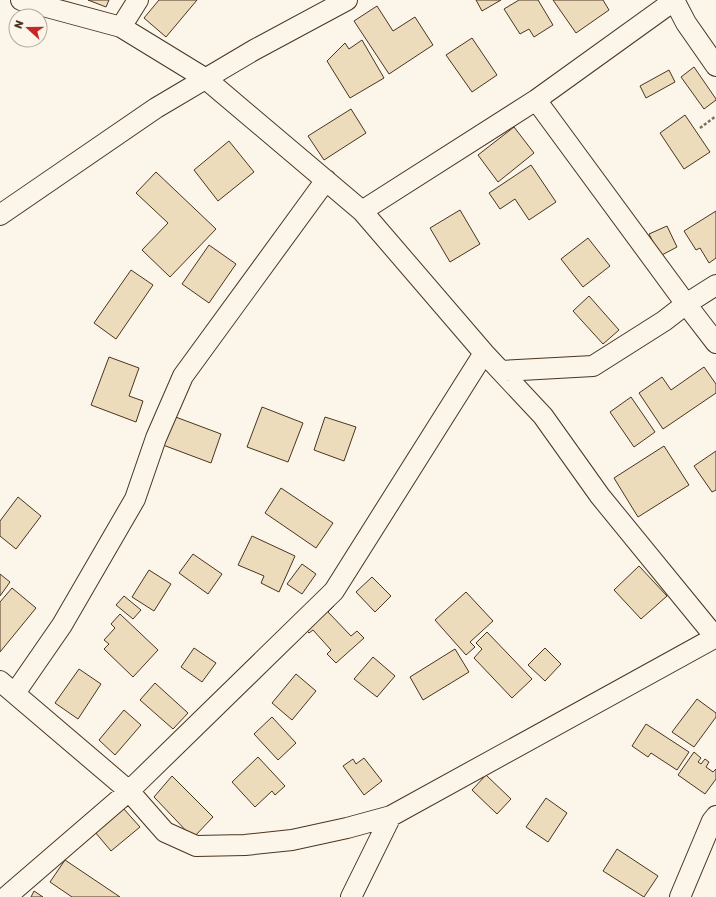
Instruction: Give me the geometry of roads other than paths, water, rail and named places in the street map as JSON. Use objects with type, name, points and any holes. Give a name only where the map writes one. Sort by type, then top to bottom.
[{"type":"street","points":[[21,0],[121,27],[206,79],[326,180],[362,211],[484,353],[543,416],[600,496],[716,638],[391,816],[347,828],[292,840],[245,845],[196,846],[165,832],[129,792],[7,687],[62,625],[135,499],[156,438],[183,376],[326,180]]},
{"type":"street","points":[[121,27],[138,0]]},
{"type":"street","points":[[0,215],[156,108],[254,50],[347,0]]},
{"type":"street","points":[[362,211],[536,100],[674,0],[686,23],[716,66]]},
{"type":"street","points":[[536,100],[716,343]]},
{"type":"street","points":[[501,371],[593,366],[664,321],[686,304],[716,285]]},
{"type":"street","points":[[6,897],[129,792],[334,591],[484,353]]},
{"type":"street","points":[[352,897],[391,816]]},
{"type":"street","points":[[680,897],[712,821],[716,816]]}]
